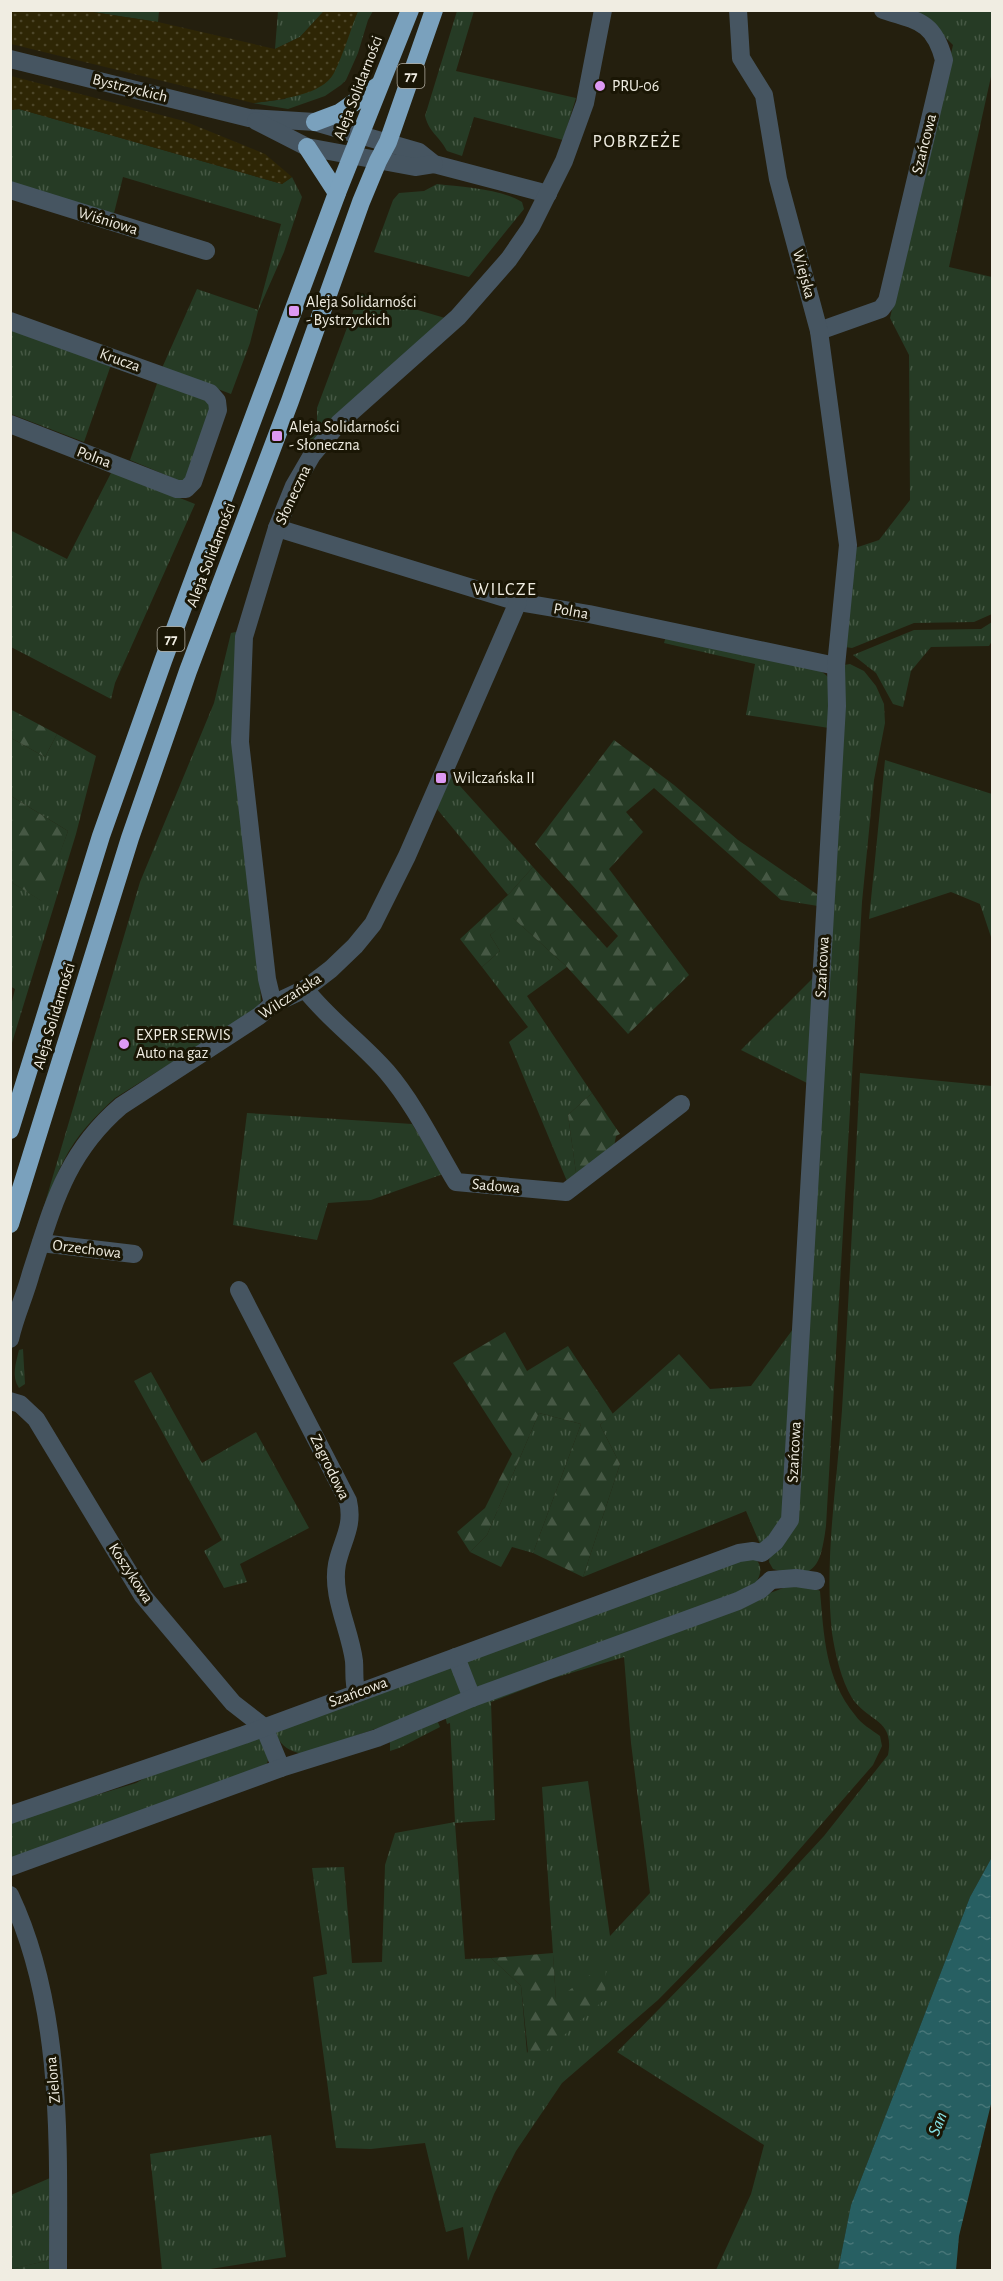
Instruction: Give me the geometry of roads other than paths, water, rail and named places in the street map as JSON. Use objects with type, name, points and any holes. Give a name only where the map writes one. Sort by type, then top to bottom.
[{"type":"highway","name":"Aleja Solidarności","points":[[10,1130],[101,836],[167,650],[337,193],[410,10]]},
{"type":"highway","name":"Aleja Solidarności","points":[[10,1224],[130,838],[188,671],[378,162],[388,142],[434,10]]},
{"type":"highway","points":[[315,122],[339,113],[380,84]]},
{"type":"highway","points":[[307,147],[337,193]]},
{"type":"street","name":"Słoneczna","points":[[273,1004],[267,978],[240,742],[244,637],[277,528],[294,486],[312,455],[339,423],[458,317],[483,290],[531,227],[564,161],[585,103],[603,10]]},
{"type":"street","name":"Wiejska","points":[[738,10],[741,58],[764,95],[778,179],[819,331],[849,545]]},
{"type":"street","name":"Szańcowa","points":[[819,331],[881,309],[887,301],[945,60],[940,44],[932,31],[916,20],[883,10]]},
{"type":"street","name":"Bystrzyckich","points":[[10,59],[249,118]]},
{"type":"street","points":[[249,118],[315,122],[419,152],[434,164]]},
{"type":"street","points":[[249,118],[307,147],[378,162],[415,167],[434,164],[548,194]]},
{"type":"street","name":"Wiśniowa","points":[[10,190],[206,251]]},
{"type":"street","name":"Krucza","points":[[10,321],[210,393],[217,401],[218,410],[193,482],[186,489],[177,489]]},
{"type":"street","name":"Polna","points":[[10,424],[177,489]]},
{"type":"street","name":"Polna","points":[[277,528],[518,602],[590,614],[836,666]]},
{"type":"street","name":"Szańcowa","points":[[10,1815],[264,1727],[738,1553],[762,1552],[775,1542],[790,1520],[837,706],[836,666],[849,545]]},
{"type":"street","name":"WiIczańska","points":[[10,1339],[57,1195],[83,1144],[101,1123],[121,1106],[259,1016],[273,1004],[305,989],[331,969],[355,946],[373,924],[388,897],[518,602]]},
{"type":"street","name":"Sadowa","points":[[305,989],[322,1011],[386,1071],[409,1101],[456,1182],[566,1192],[681,1104]]},
{"type":"street","name":"Orzechowa","points":[[41,1243],[134,1254]]},
{"type":"street","name":"Zagrodowa","points":[[239,1290],[348,1501],[351,1513],[350,1524],[337,1564],[336,1575],[338,1594],[354,1661],[354,1685],[357,1693]]},
{"type":"street","name":"Koszykowa","points":[[10,1401],[20,1404],[36,1419],[143,1596],[233,1703],[264,1727],[282,1768]]},
{"type":"street","points":[[762,1552],[771,1580]]},
{"type":"street","points":[[10,1867],[282,1768],[377,1738],[472,1698],[738,1601],[760,1590],[771,1580],[796,1578],[816,1581]]},
{"type":"street","points":[[456,1657],[472,1698]]},
{"type":"street","name":"Zielona","points":[[10,1895],[25,1925],[36,1965],[52,2055],[56,2100],[58,2271]]},
{"type":"water","name":"San","points":[[992,1857],[992,2100],[959,2236],[956,2270],[838,2270],[851,2205],[970,1897]]},
{"type":"place","name":"PRU-06","points":[[600,86]]},
{"type":"place","name":"Aleja Solidarności - Bystrzyckich","points":[[294,311]]},
{"type":"place","name":"Aleja Solidarności - Słoneczna","points":[[277,436]]},
{"type":"place","name":"Wilczańska II","points":[[441,778]]},
{"type":"place","name":"EXPER SERWIS Auto na gaz","points":[[124,1044]]},
{"type":"district","name":"POBRZEŻE","points":[[637,142]]},
{"type":"district","name":"WILCZE","points":[[505,590]]}]
